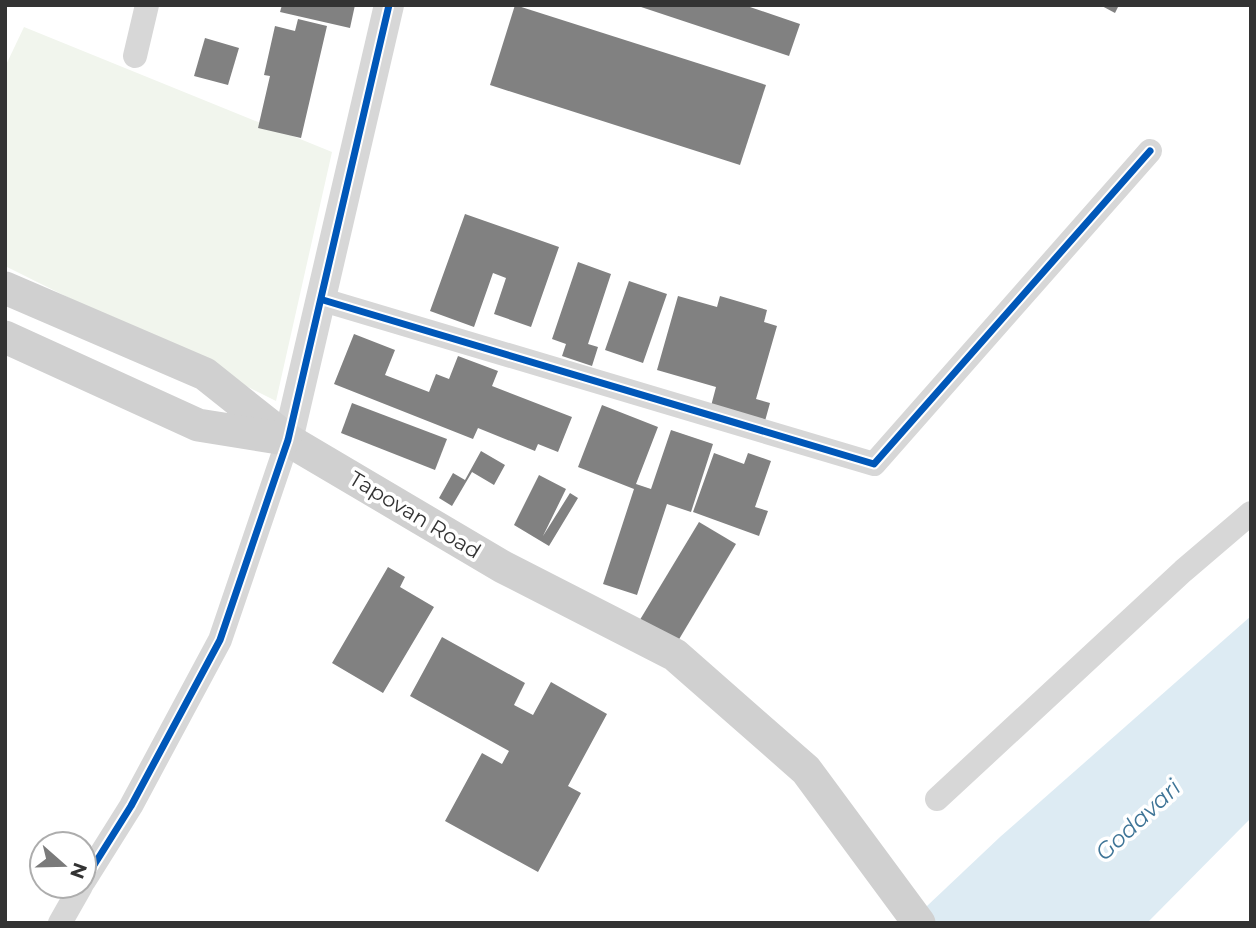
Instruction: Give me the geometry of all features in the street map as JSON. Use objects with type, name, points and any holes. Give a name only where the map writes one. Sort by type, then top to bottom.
[{"type":"main road","name":"Tapovan Road","points":[[5,288],[205,374],[288,440],[503,567],[675,655],[806,770],[919,923]]},
{"type":"main road","points":[[5,337],[198,425],[288,440]]},
{"type":"street","points":[[135,56],[147,5]]},
{"type":"street","points":[[98,859],[131,806],[220,640],[288,440],[323,300],[389,5]]},
{"type":"street","points":[[323,300],[874,464],[1150,151]]},
{"type":"street","points":[[937,799],[1183,571],[1251,513]]},
{"type":"street","points":[[60,923],[73,900]]},
{"type":"shaded area","points":[[24,27],[332,152],[276,401],[5,266],[5,67]]},
{"type":"water","name":"Godavari","points":[[1251,616],[1251,818],[1147,923],[909,923],[1000,837]]},
{"type":"building","points":[[282,5],[355,5],[350,28],[280,12]]},
{"type":"building","points":[[515,5],[766,85],[740,165],[490,85]]},
{"type":"building","points":[[635,5],[744,5],[800,24],[789,56]]},
{"type":"building","points":[[1100,5],[1119,5],[1115,13]]},
{"type":"building","points":[[298,19],[327,26],[301,138],[258,128],[270,76],[264,75],[275,26],[295,31]]},
{"type":"building","points":[[205,38],[239,48],[228,85],[194,76]]},
{"type":"building","points":[[465,214],[559,247],[531,327],[494,314],[506,278],[493,273],[474,327],[430,311]]},
{"type":"building","points":[[578,262],[611,274],[588,344],[598,347],[592,366],[562,356],[566,344],[552,339]]},
{"type":"building","points":[[629,281],[667,294],[643,363],[605,350]]},
{"type":"building","points":[[678,296],[717,307],[720,296],[767,310],[764,322],[777,326],[756,399],[770,403],[765,421],[711,406],[716,387],[657,370]]},
{"type":"building","points":[[354,334],[395,350],[385,375],[429,392],[436,374],[449,379],[458,356],[498,371],[492,386],[572,417],[558,452],[538,444],[535,451],[478,428],[473,439],[334,384]]},
{"type":"building","points":[[352,403],[447,439],[435,470],[341,433]]},
{"type":"building","points":[[602,405],[658,427],[636,484],[651,489],[671,430],[713,444],[691,512],[667,504],[637,595],[603,584],[634,489],[578,467]]},
{"type":"building","points":[[481,451],[505,465],[494,485],[472,472],[452,506],[439,498],[453,473],[465,480]]},
{"type":"building","points":[[714,453],[744,464],[748,453],[771,461],[755,507],[768,511],[759,536],[693,512]]},
{"type":"building","points":[[539,475],[566,489],[543,536],[570,493],[578,498],[549,546],[514,525]]},
{"type":"building","points":[[699,522],[736,544],[675,646],[638,623]]},
{"type":"building","points":[[388,567],[405,577],[400,587],[434,607],[383,693],[332,663]]},
{"type":"building","points":[[442,637],[525,683],[514,705],[533,715],[551,682],[607,714],[568,786],[581,793],[538,872],[445,821],[482,753],[502,764],[509,751],[410,696]]},
{"type":"cycle path","points":[[98,859],[131,806],[220,640],[288,440],[389,5]]},
{"type":"cycle path","points":[[323,300],[874,464],[1150,151]]}]
